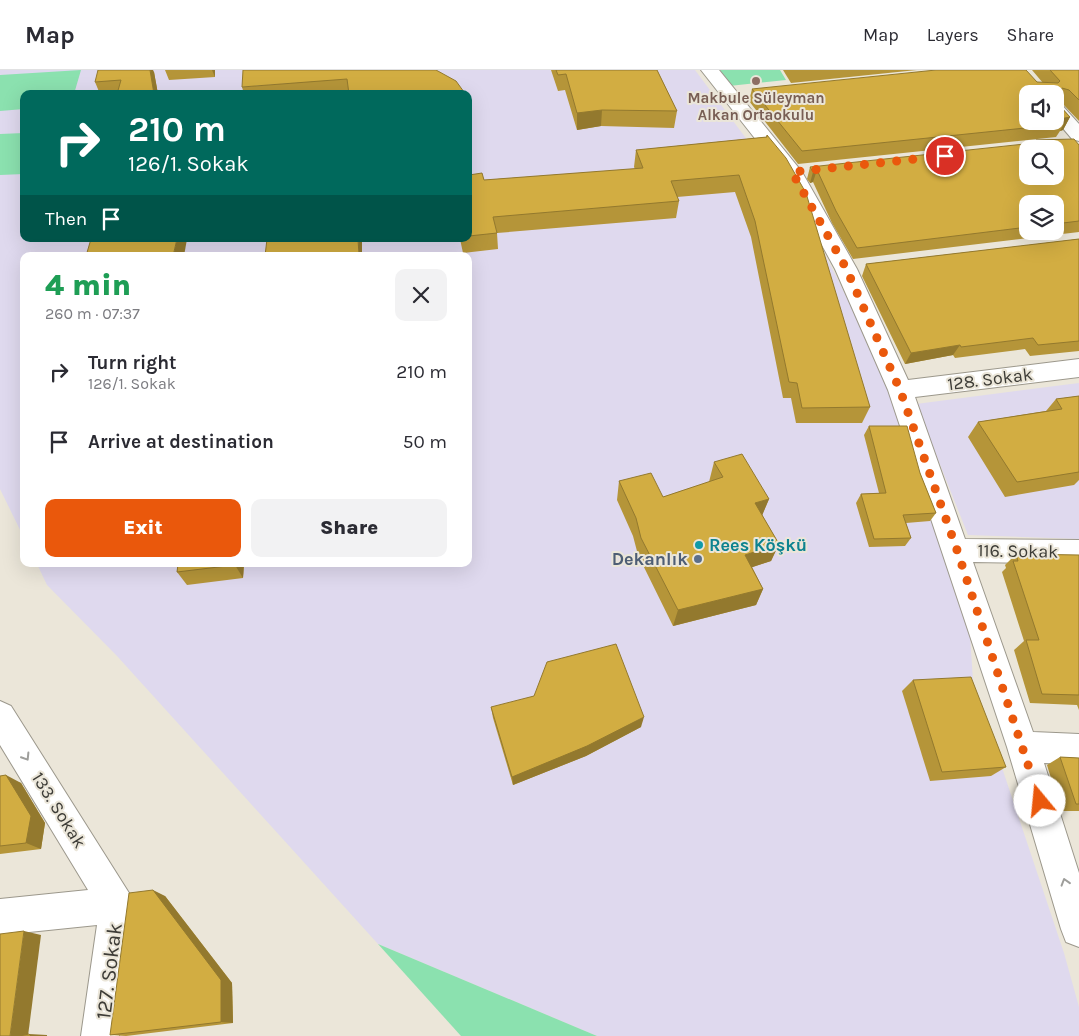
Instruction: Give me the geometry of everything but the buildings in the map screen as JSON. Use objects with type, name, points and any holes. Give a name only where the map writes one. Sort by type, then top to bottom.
[{"type":"street","points":[[710,70],[741,95],[802,171],[855,267],[957,550],[1023,747],[1079,929]]},
{"type":"street","points":[[1064,118],[1079,135]]},
{"type":"street","points":[[1064,144],[1079,142]]},
{"type":"street","name":"128. Sokak","points":[[900,390],[1079,368]]},
{"type":"street","name":"116. Sokak","points":[[957,550],[1079,552]]},
{"type":"street","name":"133. Sokak","points":[[0,716],[118,905]]},
{"type":"street","points":[[1023,747],[1079,749]]},
{"type":"street","name":"127. Sokak","points":[[0,917],[118,905],[100,1036]]},
{"type":"shaded area","points":[[0,70],[695,70],[754,149],[818,241],[914,429],[969,619],[973,681],[1064,953],[1079,1007],[1079,1036],[597,1036],[378,944],[117,656],[47,585],[38,567],[472,567],[472,252],[20,252],[20,530],[0,489]]},
{"type":"shaded area","points":[[1079,383],[1079,539],[968,535],[916,404]]},
{"type":"green space","points":[[81,70],[75,90],[20,90],[20,109],[0,111],[0,75]]},
{"type":"green space","points":[[720,70],[780,70],[786,80],[729,86]]},
{"type":"green space","points":[[20,133],[20,174],[0,175],[0,134]]},
{"type":"green space","points":[[378,944],[597,1036],[461,1036]]},
{"type":"place","name":"Makbule Süleyman Alkan Ortaokulu","points":[[756,81]]},
{"type":"place","name":"Rees Köşkü","points":[[699,545]]},
{"type":"place","name":"Dekanlık","points":[[698,559]]},
{"type":"route","points":[[945,156],[792,172],[846,268],[900,390],[957,550],[1040,801]]}]
